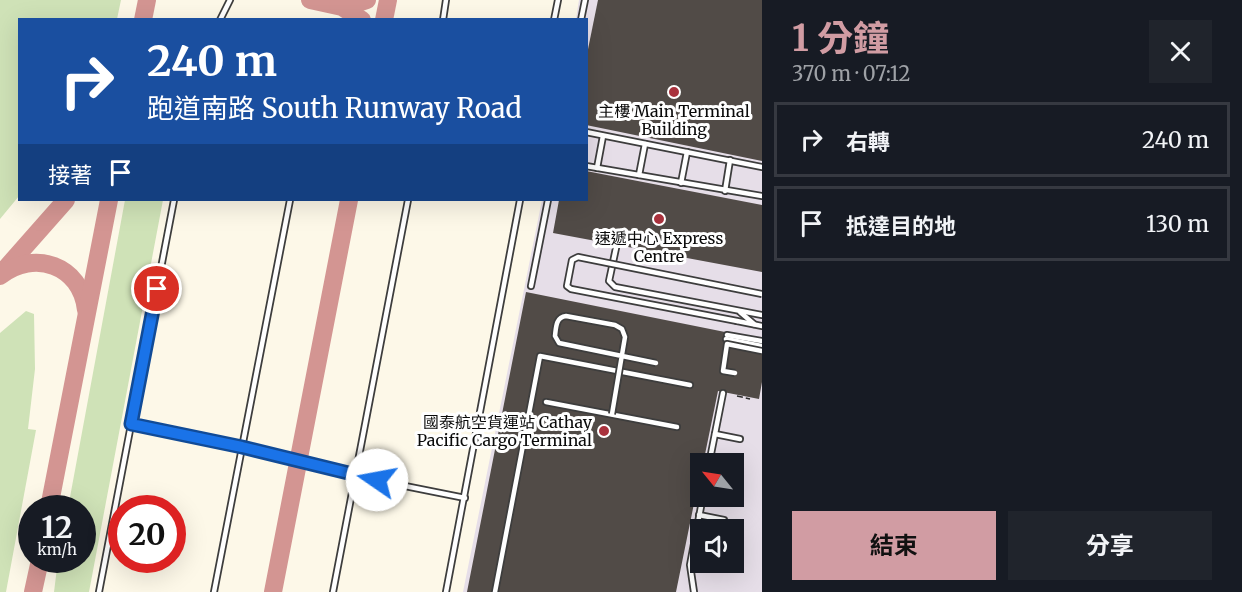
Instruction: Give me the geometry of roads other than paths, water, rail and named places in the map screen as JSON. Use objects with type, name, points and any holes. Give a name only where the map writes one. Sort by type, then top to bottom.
[{"type":"lane","points":[[221,18],[230,0]]},
{"type":"lane","points":[[443,18],[446,0]]},
{"type":"lane","points":[[554,18],[558,0]]},
{"type":"lane","points":[[581,18],[585,0]]},
{"type":"lane","points":[[588,132],[762,167]]},
{"type":"lane","points":[[597,168],[603,136]]},
{"type":"lane","points":[[639,175],[645,144]]},
{"type":"lane","points":[[681,183],[687,152]]},
{"type":"lane","points":[[725,191],[730,160]]},
{"type":"lane","points":[[588,166],[762,196]]},
{"type":"lane","points":[[99,592],[174,201]]},
{"type":"lane","points":[[214,592],[290,201]]},
{"type":"lane","points":[[333,592],[408,201]]},
{"type":"lane","points":[[446,592],[520,201]]},
{"type":"lane","points":[[531,286],[548,201]]},
{"type":"lane","points":[[616,248],[609,281],[615,287],[762,315]]},
{"type":"lane","points":[[762,294],[578,257],[572,260],[567,286],[571,289],[762,326]]},
{"type":"lane","points":[[738,310],[755,325]]},
{"type":"lane","points":[[612,414],[617,381],[621,359],[623,348],[622,329],[615,325],[561,316],[555,336],[556,341],[560,344],[612,354],[623,357],[656,363]]},
{"type":"lane","points":[[762,341],[726,337],[762,346]]},
{"type":"lane","points":[[735,373],[723,370],[728,344],[762,351]]},
{"type":"lane","points":[[495,592],[540,356],[690,385]]},
{"type":"lane","points":[[711,453],[723,393]]},
{"type":"lane","points":[[546,402],[677,427]]},
{"type":"lane","points":[[131,424],[242,447],[355,476],[465,498]]},
{"type":"lane","points":[[715,434],[740,439]]},
{"type":"lane","points":[[694,592],[690,565],[701,507]]},
{"type":"lane","points":[[699,515],[719,519]]},
{"type":"place","name":"主樓 Main Terminal Building","points":[[674,92]]},
{"type":"place","name":"速遞中心 Express Centre","points":[[659,219]]},
{"type":"place","name":"國泰航空貨運站 Cathay Pacific Cargo Terminal","points":[[604,431]]}]
